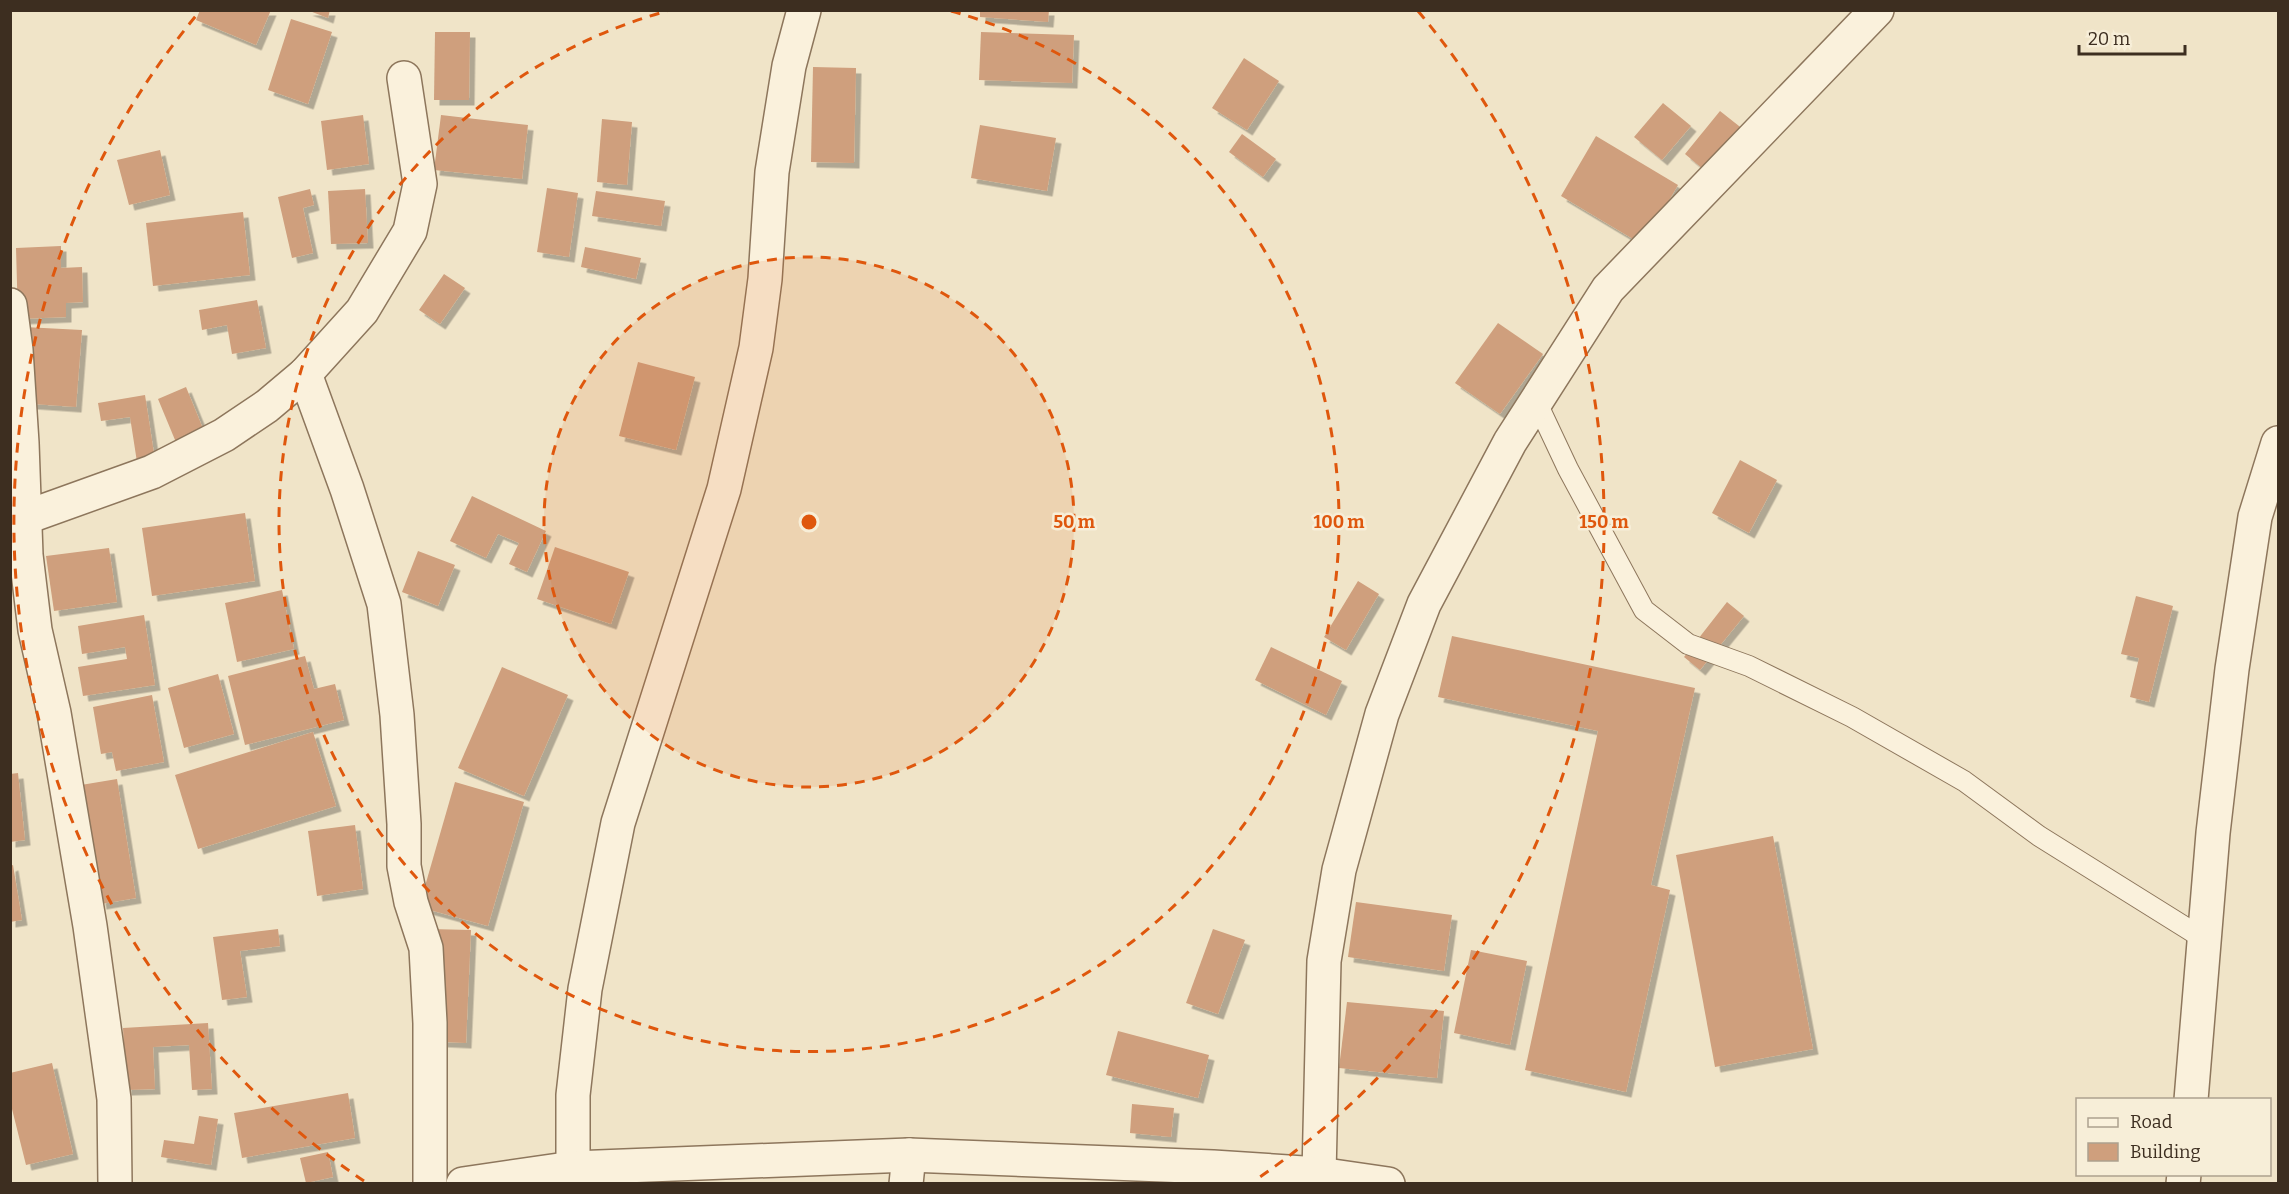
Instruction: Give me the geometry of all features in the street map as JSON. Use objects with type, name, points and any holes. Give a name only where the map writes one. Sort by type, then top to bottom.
[{"type":"street","points":[[573,1168],[573,1095],[585,990],[618,824],[724,489],[756,348],[765,279],[772,172],[789,66],[804,10]]},
{"type":"street","points":[[1319,1174],[1324,961],[1339,870],[1382,714],[1424,604],[1510,442],[1608,289],[1877,10]]},
{"type":"street","points":[[19,499],[152,472],[224,435],[267,406],[305,374],[362,311],[410,231],[420,184],[404,78]]},
{"type":"street","points":[[10,305],[16,350],[19,499],[35,630],[54,713],[86,904],[114,1099],[115,1184]]},
{"type":"street","points":[[305,374],[347,489],[384,604],[397,715],[404,824],[404,866],[411,902],[426,948],[430,1023],[430,1184]]},
{"type":"street","points":[[2190,1098],[2216,809],[2232,669],[2255,517],[2278,443]]},
{"type":"street","points":[[463,1184],[573,1168],[907,1169],[1212,1175],[1319,1174],[1388,1184]]},
{"type":"lane","points":[[1536,401],[1568,469],[1644,610],[1688,644],[1749,666],[1852,717],[1964,780],[2039,836],[2204,939]]},
{"type":"building","points":[[200,10],[271,10],[256,45],[196,20]]},
{"type":"building","points":[[307,10],[330,10],[328,18]]},
{"type":"building","points":[[980,10],[1049,10],[1048,22],[980,17]]},
{"type":"building","points":[[291,19],[332,32],[308,104],[268,90]]},
{"type":"building","points":[[435,32],[470,32],[469,100],[434,100]]},
{"type":"building","points":[[981,32],[1074,35],[1072,83],[979,80]]},
{"type":"building","points":[[1244,58],[1279,81],[1247,130],[1212,108]]},
{"type":"building","points":[[813,67],[856,68],[854,163],[811,162]]},
{"type":"building","points":[[1663,103],[1691,126],[1662,160],[1634,137]]},
{"type":"building","points":[[1720,111],[1744,130],[1709,174],[1685,154]]},
{"type":"building","points":[[363,115],[369,164],[327,170],[321,121]]},
{"type":"building","points":[[441,115],[528,125],[522,179],[434,170]]},
{"type":"building","points":[[602,119],[632,122],[627,185],[597,182]]},
{"type":"building","points":[[980,125],[1056,138],[1047,191],[971,178]]},
{"type":"building","points":[[1242,134],[1276,159],[1263,177],[1229,152]]},
{"type":"building","points":[[1596,136],[1678,185],[1643,245],[1561,196]]},
{"type":"building","points":[[160,150],[170,195],[129,205],[117,160]]},
{"type":"building","points":[[547,188],[578,193],[569,257],[537,252]]},
{"type":"building","points":[[310,189],[314,205],[303,208],[313,253],[292,258],[278,197]]},
{"type":"building","points":[[365,189],[368,243],[331,244],[328,191]]},
{"type":"building","points":[[596,191],[665,201],[661,226],[592,216]]},
{"type":"building","points":[[243,212],[250,275],[153,286],[146,223]]},
{"type":"building","points":[[61,246],[61,268],[82,267],[83,302],[66,303],[66,317],[18,319],[16,248]]},
{"type":"building","points":[[585,247],[641,258],[636,279],[581,267]]},
{"type":"building","points":[[444,274],[465,288],[440,324],[419,310]]},
{"type":"building","points":[[257,300],[266,348],[232,354],[227,325],[202,330],[199,310]]},
{"type":"building","points":[[1498,323],[1543,354],[1500,414],[1455,383]]},
{"type":"building","points":[[24,327],[82,330],[76,407],[19,403]]},
{"type":"building","points":[[638,362],[695,377],[676,450],[619,436]]},
{"type":"building","points":[[186,387],[208,441],[180,452],[158,399]]},
{"type":"building","points":[[145,395],[155,460],[137,462],[130,417],[101,421],[98,403]]},
{"type":"building","points":[[1740,460],[1777,480],[1749,533],[1712,513]]},
{"type":"building","points":[[472,496],[546,531],[527,572],[509,564],[519,543],[498,534],[486,558],[450,541]]},
{"type":"building","points":[[245,513],[255,581],[152,596],[142,528]]},
{"type":"building","points":[[555,547],[629,572],[611,624],[537,599]]},
{"type":"building","points":[[109,548],[117,602],[54,611],[46,556]]},
{"type":"building","points":[[418,551],[455,565],[438,606],[402,592]]},
{"type":"building","points":[[1358,581],[1379,594],[1346,650],[1324,637]]},
{"type":"building","points":[[282,590],[294,649],[237,662],[225,603]]},
{"type":"building","points":[[2136,596],[2173,606],[2149,702],[2130,697],[2139,658],[2121,654]]},
{"type":"building","points":[[1727,602],[1744,616],[1700,670],[1684,657]]},
{"type":"building","points":[[144,615],[155,685],[83,696],[78,667],[127,659],[125,647],[82,654],[78,626]]},
{"type":"building","points":[[1452,636],[1695,688],[1651,885],[1670,890],[1626,1092],[1525,1070],[1598,731],[1438,697]]},
{"type":"building","points":[[1271,647],[1342,681],[1326,715],[1255,680]]},
{"type":"building","points":[[305,656],[314,689],[335,684],[344,720],[245,745],[228,676]]},
{"type":"building","points":[[502,667],[568,695],[524,796],[458,768]]},
{"type":"building","points":[[218,674],[234,734],[184,748],[168,688]]},
{"type":"building","points":[[152,695],[164,762],[116,771],[112,752],[101,754],[93,707]]},
{"type":"building","points":[[313,732],[336,806],[198,849],[175,775]]},
{"type":"building","points":[[18,773],[25,840],[10,842],[10,774]]},
{"type":"building","points":[[117,779],[136,898],[101,904],[81,785]]},
{"type":"building","points":[[455,782],[524,802],[488,926],[419,907]]},
{"type":"building","points":[[355,825],[363,889],[317,896],[308,831]]},
{"type":"building","points":[[1773,836],[1813,1049],[1715,1067],[1676,855]]},
{"type":"building","points":[[13,865],[22,920],[10,922],[10,866]]},
{"type":"building","points":[[1356,902],[1452,915],[1444,971],[1348,957]]},
{"type":"building","points":[[278,929],[280,946],[240,951],[247,997],[222,1000],[213,937]]},
{"type":"building","points":[[430,929],[471,930],[466,1043],[425,1041]]},
{"type":"building","points":[[1213,929],[1245,940],[1218,1014],[1186,1003]]},
{"type":"building","points":[[1471,950],[1527,961],[1510,1045],[1454,1033]]},
{"type":"building","points":[[1347,1002],[1444,1011],[1437,1078],[1339,1068]]},
{"type":"building","points":[[208,1023],[212,1089],[192,1090],[189,1045],[153,1047],[155,1089],[126,1090],[123,1028]]},
{"type":"building","points":[[1118,1031],[1209,1055],[1198,1098],[1106,1075]]},
{"type":"building","points":[[52,1063],[73,1154],[26,1165],[10,1101],[10,1073]]},
{"type":"building","points":[[348,1093],[355,1138],[242,1158],[234,1113]]},
{"type":"building","points":[[1132,1104],[1174,1108],[1171,1137],[1130,1133]]},
{"type":"building","points":[[199,1116],[218,1119],[211,1165],[161,1157],[164,1140],[194,1144]]},
{"type":"building","points":[[328,1152],[333,1177],[306,1183],[300,1158]]}]
